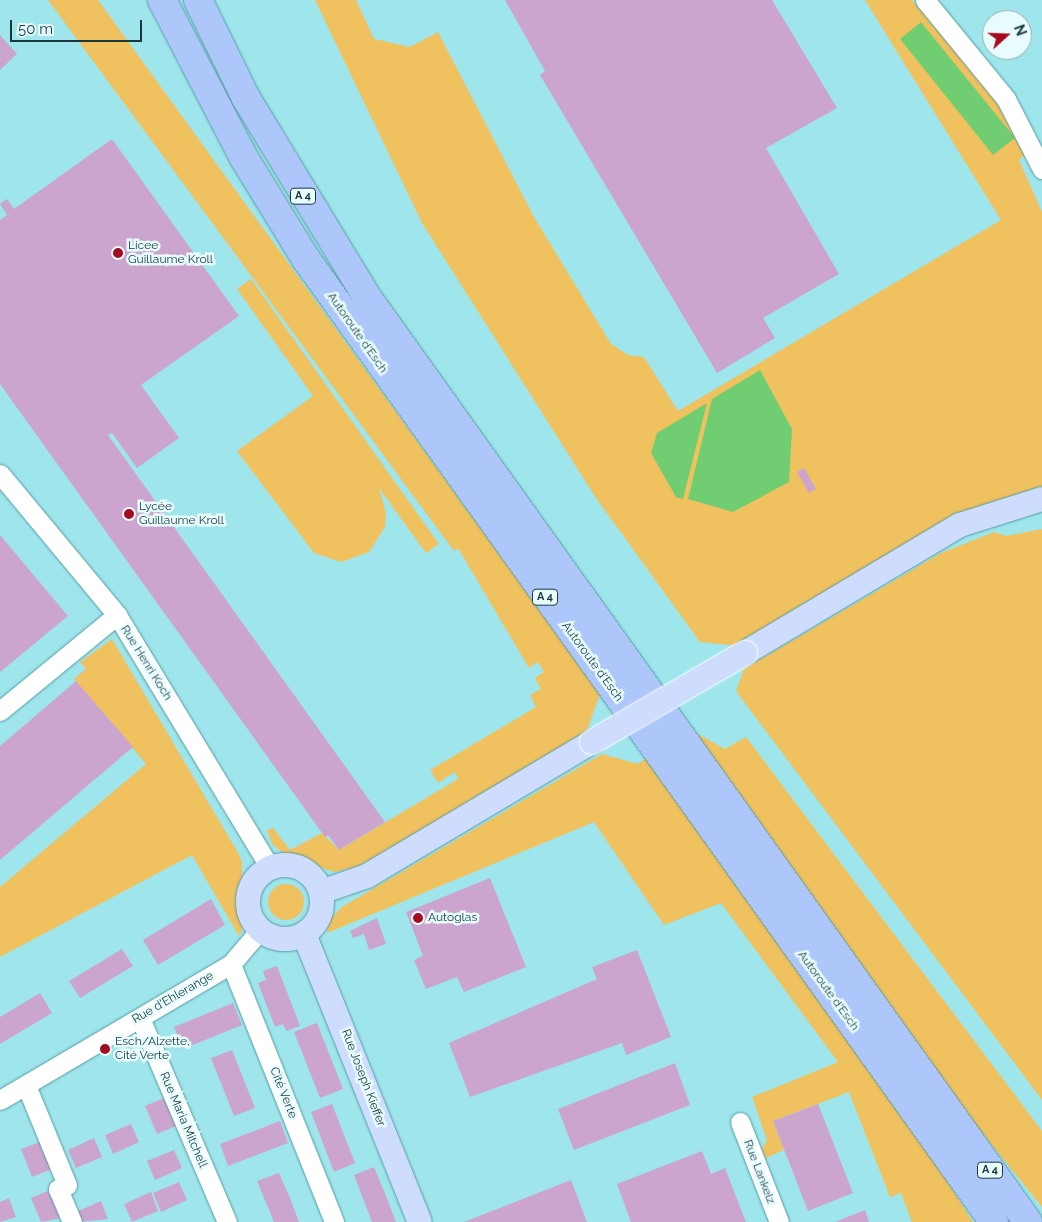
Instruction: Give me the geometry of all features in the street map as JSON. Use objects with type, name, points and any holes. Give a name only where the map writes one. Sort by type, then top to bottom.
[{"type":"highway","name":"A 4","points":[[151,0],[180,38]]},
{"type":"highway","points":[[162,0],[180,38]]},
{"type":"highway","points":[[198,0],[219,44]]},
{"type":"highway","name":"A 4","points":[[207,0],[219,44],[282,161],[367,297],[1028,1222]]},
{"type":"highway","name":"Autoroute d'Esch","points":[[180,38],[276,214],[342,313],[994,1222]]},
{"type":"main road","points":[[321,892],[367,876],[960,525],[1042,499]]},
{"type":"main road","points":[[295,866],[311,876],[321,892],[320,916],[304,934],[281,940],[260,930],[252,920],[248,896],[259,875],[270,868],[295,866]]},
{"type":"main road","name":"Rue Joseph Kieffer","points":[[304,934],[420,1222]]},
{"type":"street","points":[[925,0],[1006,99],[1042,169]]},
{"type":"street","name":"Rue Henri Koch","points":[[0,474],[117,615],[270,868]]},
{"type":"street","points":[[0,711],[117,615]]},
{"type":"street","name":"Rue d'Ehlerange","points":[[0,1100],[232,964],[260,930]]},
{"type":"street","name":"Cité Verte","points":[[232,964],[334,1222]]},
{"type":"street","name":"Rue Maria Mitchell","points":[[140,1018],[227,1222]]},
{"type":"street","points":[[26,1086],[67,1185],[58,1190],[72,1222]]},
{"type":"street","name":"Rue Lankelz","points":[[740,1122],[779,1222]]},
{"type":"shaded area","points":[[48,0],[98,0],[600,694],[586,733],[357,867],[334,872],[286,855],[272,844],[267,830],[273,828],[290,850],[322,833],[339,850],[458,779],[455,772],[438,783],[430,770],[536,707],[530,695],[541,689],[535,678],[544,672],[538,662],[529,668],[458,548],[454,551]]},
{"type":"shaded area","points":[[315,0],[356,0],[374,39],[410,47],[438,32],[534,217],[611,344],[628,355],[644,357],[678,411],[1001,220],[865,0],[912,0],[1004,110],[1026,153],[1019,160],[1042,212],[1042,487],[956,517],[740,646],[700,642],[596,498],[422,223]]},
{"type":"shaded area","points":[[921,22],[1015,138],[993,155],[900,39]]},
{"type":"shaded area","points":[[251,279],[439,544],[426,553],[379,488],[386,513],[385,527],[369,552],[341,562],[314,553],[237,451],[313,396],[237,289]]},
{"type":"shaded area","points":[[760,370],[792,429],[789,482],[733,512],[688,499],[712,399]]},
{"type":"shaded area","points":[[707,403],[683,499],[676,497],[651,453],[657,433]]},
{"type":"shaded area","points":[[1042,529],[1042,1100],[736,691],[744,669],[941,553],[994,532],[1006,536]]},
{"type":"shaded area","points":[[112,639],[242,862],[242,930],[239,936],[192,855],[0,957],[0,887],[146,764],[74,679],[86,669],[80,662]]},
{"type":"shaded area","points":[[696,733],[725,749],[746,737],[1042,1131],[1042,1207],[969,1117]]},
{"type":"shaded area","points":[[602,754],[638,764],[646,758],[922,1142],[973,1222],[912,1222],[901,1193],[890,1197],[849,1092],[773,1121],[784,1150],[766,1158],[762,1149],[767,1140],[752,1097],[838,1062],[721,903],[664,925],[594,822],[327,933],[330,919],[342,907]]},
{"type":"shaded area","points":[[286,884],[293,885],[299,889],[303,895],[303,909],[299,915],[293,919],[286,920],[279,919],[273,915],[269,909],[268,902],[269,895],[273,889],[279,885]]},
{"type":"building","points":[[505,0],[772,0],[837,108],[766,148],[839,274],[763,318],[775,338],[717,373],[540,75],[545,71]]},
{"type":"building","points":[[0,35],[17,54],[0,70]]},
{"type":"building","name":"Lycée Guillaume Kroll","points":[[112,139],[239,316],[141,385],[179,438],[137,468],[112,433],[108,435],[385,822],[339,850],[328,835],[325,837],[0,384],[0,220],[7,215],[0,204],[7,199],[14,209]]},
{"type":"building","points":[[804,468],[816,489],[809,493],[797,472]]},
{"type":"building","points":[[0,535],[68,616],[0,672]]},
{"type":"building","points":[[76,681],[133,747],[0,860],[0,746]]},
{"type":"building","points":[[490,878],[526,967],[464,992],[457,977],[426,989],[414,960],[423,956],[406,912]]},
{"type":"building","points":[[211,899],[225,925],[158,965],[143,940]]},
{"type":"building","points":[[377,918],[386,944],[369,950],[364,934],[353,938],[350,931]]},
{"type":"building","points":[[122,949],[133,966],[80,998],[69,981]]},
{"type":"building","points":[[637,950],[671,1037],[626,1055],[622,1043],[470,1097],[449,1043],[597,979],[592,967]]},
{"type":"building","points":[[277,966],[300,1026],[286,1031],[283,1024],[275,1027],[258,983],[266,980],[263,971]]},
{"type":"building","points":[[40,993],[52,1013],[0,1044],[0,1017]]},
{"type":"building","points":[[233,1003],[242,1025],[183,1049],[174,1027]]},
{"type":"building","points":[[317,1023],[343,1089],[320,1098],[294,1032]]},
{"type":"building","points":[[232,1050],[255,1108],[234,1116],[211,1058]]},
{"type":"building","points":[[675,1063],[690,1105],[574,1150],[558,1109]]},
{"type":"building","points":[[164,1098],[176,1126],[157,1134],[145,1106]]},
{"type":"building","points":[[332,1104],[355,1163],[334,1172],[311,1112]]},
{"type":"building","points":[[818,1104],[853,1193],[808,1211],[773,1121]]},
{"type":"building","points":[[280,1121],[288,1143],[228,1166],[220,1144]]},
{"type":"building","points":[[131,1124],[139,1142],[113,1154],[105,1135]]},
{"type":"building","points":[[94,1138],[102,1157],[76,1168],[68,1150]]},
{"type":"building","points":[[40,1142],[52,1169],[32,1177],[21,1149]]},
{"type":"building","points":[[174,1150],[182,1168],[155,1180],[147,1161]]},
{"type":"building","points":[[702,1151],[711,1174],[725,1168],[746,1222],[631,1222],[617,1184]]},
{"type":"building","points":[[374,1167],[396,1222],[372,1222],[354,1175]]},
{"type":"building","points":[[279,1173],[299,1222],[274,1222],[257,1181]]},
{"type":"building","points":[[571,1180],[587,1222],[464,1222]]},
{"type":"building","points":[[179,1182],[187,1200],[161,1212],[153,1193]]},
{"type":"building","points":[[50,1190],[62,1218],[41,1222],[31,1198]]},
{"type":"building","points":[[151,1192],[158,1211],[132,1222],[124,1204]]},
{"type":"building","points":[[9,1198],[16,1217],[0,1222],[0,1202]]},
{"type":"building","points":[[101,1201],[108,1219],[78,1222],[74,1213]]},
{"type":"building","points":[[865,1210],[869,1222],[835,1222]]},
{"type":"place","name":"Licee Guillaume Kroll","points":[[118,253]]},
{"type":"place","name":"Lycée Guillaume Kroll","points":[[129,514]]},
{"type":"place","name":"Autoglas","points":[[418,918]]},
{"type":"place","name":"Esch/Alzette, Cité Verte","points":[[105,1049]]}]
